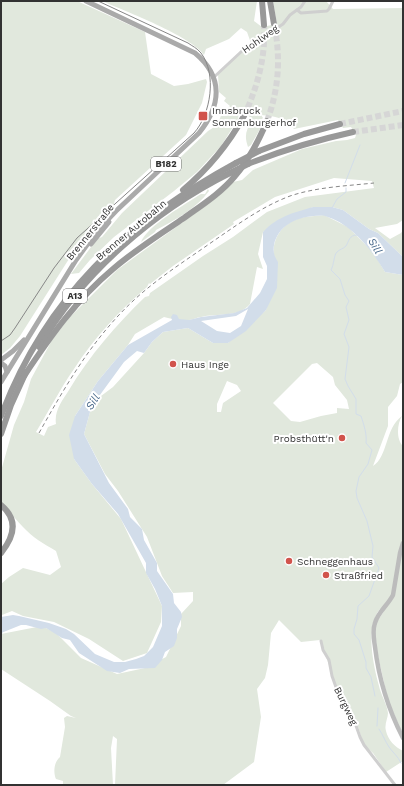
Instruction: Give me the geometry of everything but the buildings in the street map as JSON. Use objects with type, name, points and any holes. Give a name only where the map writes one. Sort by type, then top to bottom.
[{"type":"highway","points":[[262,1],[264,25]]},
{"type":"highway","points":[[270,1],[274,24]]},
{"type":"highway","name":"A13","points":[[149,218],[206,170],[227,145],[244,116]]},
{"type":"highway","name":"A13","points":[[24,376],[70,311],[98,282],[135,252],[205,204],[235,176],[255,147],[267,121]]},
{"type":"highway","name":"Brenner Autobahn","points":[[1,416],[13,386],[28,356],[58,309],[77,284],[122,240],[182,194],[236,162],[259,151],[304,134],[340,124]]},
{"type":"highway","name":"Brenner Autobahn","points":[[1,434],[11,405],[44,338],[80,290],[119,250],[165,214],[230,173],[248,164],[289,148],[353,132]]},
{"type":"highway","points":[[1,505],[11,518],[13,529],[11,539],[1,553]]},
{"type":"highway","points":[[1,509],[8,518],[10,528],[8,538],[1,545]]},
{"type":"main road","points":[[86,1],[193,51],[216,76]]},
{"type":"main road","name":"Brennerstraße","points":[[32,330],[89,246],[130,199],[194,138],[205,125],[213,106],[216,76]]},
{"type":"main road","name":"B182","points":[[1,362],[18,347],[32,330]]},
{"type":"main road","name":"B182","points":[[1,382],[32,330]]},
{"type":"main road","points":[[1,362],[6,366],[7,372]]},
{"type":"main road","points":[[403,544],[400,553],[393,595],[391,600],[378,614],[374,628],[377,662],[382,689],[392,716],[403,738]]},
{"type":"street","name":"Hohlweg","points":[[216,76],[242,51],[282,24],[305,1]]},
{"type":"street","points":[[297,10],[301,13],[328,10],[333,1]]},
{"type":"street","name":"Burgweg","points":[[321,641],[323,650],[329,660],[332,676],[337,690],[354,716],[364,745],[395,785]]},
{"type":"shaded area","points":[[1,1],[77,1],[145,32],[151,74],[174,86],[206,79],[207,82],[202,103],[186,135],[115,200],[113,207],[92,226],[67,262],[20,336],[10,348],[1,355]]},
{"type":"shaded area","points":[[102,1],[257,1],[254,21],[262,27],[277,24],[273,1],[326,1],[333,9],[403,8],[403,220],[397,224],[375,228],[390,239],[401,233],[403,230],[403,257],[378,233],[369,229],[343,210],[332,207],[313,207],[263,232],[258,254],[263,269],[257,267],[250,304],[240,311],[233,313],[198,317],[190,320],[164,317],[135,334],[128,345],[98,381],[75,416],[74,459],[92,484],[121,519],[162,606],[161,622],[147,653],[123,661],[89,639],[54,622],[23,616],[12,611],[1,615],[1,584],[9,577],[23,568],[50,575],[61,567],[56,551],[30,534],[1,503],[1,471],[14,425],[24,402],[31,379],[52,340],[69,318],[117,270],[212,201],[233,182],[242,180],[253,170],[302,149],[355,138],[356,135],[351,127],[343,128],[338,120],[294,129],[284,120],[261,115],[263,118],[258,123],[260,124],[260,129],[251,145],[248,147],[246,133],[252,121],[249,116],[239,112],[238,119],[221,146],[197,172],[114,237],[79,273],[71,274],[97,239],[102,237],[122,213],[216,125],[222,111],[226,111],[230,106],[224,101],[226,98],[219,92],[218,74],[242,52],[252,46],[247,32],[241,28],[229,39],[206,49],[204,55],[186,40],[172,32]],"holes":[[[334,178],[372,181],[374,188],[305,197],[267,212],[233,237],[150,293],[149,296],[145,297],[124,318],[77,377],[59,406],[56,415],[56,424],[48,427],[44,436],[36,432],[64,384],[90,346],[108,325],[147,287],[149,283],[150,284],[173,266],[234,224],[233,222],[275,197]]]},
{"type":"shaded area","points":[[208,189],[209,191],[192,209],[156,230],[141,242],[151,229],[159,222],[201,194],[205,194]]},
{"type":"shaded area","points":[[324,215],[348,227],[373,252],[385,272],[403,275],[403,382],[400,384],[397,396],[388,407],[388,426],[373,466],[378,462],[396,421],[402,416],[399,423],[398,436],[403,446],[403,730],[401,730],[388,700],[378,656],[375,632],[377,622],[384,611],[380,609],[375,617],[373,626],[372,646],[380,689],[388,713],[385,726],[386,731],[392,743],[403,751],[403,761],[386,772],[373,753],[366,747],[362,739],[355,718],[338,690],[320,640],[301,642],[279,620],[271,633],[268,665],[265,678],[257,689],[261,717],[254,762],[223,785],[115,785],[117,739],[113,736],[111,748],[113,785],[63,785],[63,781],[56,779],[54,770],[55,764],[60,757],[65,727],[64,718],[67,716],[76,718],[1,669],[1,634],[42,626],[56,633],[81,658],[117,674],[145,668],[166,657],[181,626],[181,614],[193,601],[193,592],[173,593],[162,576],[147,537],[118,491],[105,474],[84,434],[90,412],[97,399],[113,387],[152,342],[163,332],[188,328],[213,343],[228,343],[266,310],[277,236],[291,222],[307,217]],"holes":[[[317,363],[333,377],[335,385],[347,400],[349,409],[337,408],[337,413],[300,422],[291,421],[273,403],[312,364]],[[227,381],[237,385],[241,391],[223,403],[221,412],[217,412],[217,404]]]},
{"type":"water","name":"Sill","points":[[313,207],[332,207],[343,210],[369,229],[378,233],[403,257],[403,275],[385,272],[374,255],[360,238],[344,225],[335,220],[325,216],[313,216],[294,221],[283,228],[276,238],[274,245],[274,254],[278,262],[277,288],[266,310],[246,331],[228,343],[213,343],[188,328],[163,332],[152,342],[144,353],[137,351],[124,362],[97,399],[90,412],[84,434],[109,483],[128,509],[130,517],[142,529],[144,540],[157,563],[157,571],[173,594],[174,603],[181,612],[182,617],[177,629],[177,638],[174,646],[165,652],[162,660],[155,668],[129,669],[120,673],[107,671],[79,653],[70,640],[62,638],[46,628],[41,629],[21,625],[1,633],[1,617],[13,615],[49,623],[66,629],[74,634],[95,654],[114,662],[125,662],[144,656],[153,647],[162,626],[162,606],[146,573],[146,563],[118,514],[92,484],[74,459],[69,435],[75,416],[98,381],[128,345],[172,320],[171,317],[173,314],[177,315],[179,319],[189,320],[234,313],[247,308],[260,293],[267,279],[267,266],[263,257],[263,232],[274,222],[292,213]],"holes":[[[248,309],[241,326],[230,333],[217,331],[201,321],[236,316]]]},
{"type":"waterway","points":[[345,183],[360,145]]},
{"type":"waterway","points":[[332,208],[337,199],[346,192],[346,188]]},
{"type":"waterway","points":[[357,235],[351,237],[346,246],[336,253],[331,270],[340,279],[345,295],[349,301],[346,307],[349,320],[344,334],[349,347],[345,379],[356,399],[356,414],[361,416],[366,433],[366,443],[372,450],[368,464],[359,477],[356,491],[357,498],[367,521],[373,546],[372,557],[379,568],[369,596],[358,606],[354,634],[359,640],[366,662],[366,668],[371,677],[375,696]]},
{"type":"waterway","points":[[1,641],[2,631]]},
{"type":"waterway","points":[[1,645],[1,652]]},
{"type":"waterway","points":[[377,726],[378,708]]},
{"type":"waterway","points":[[379,729],[389,747],[401,763]]},
{"type":"tunnel","points":[[267,121],[274,97],[278,73],[278,49],[274,24]]},
{"type":"tunnel","points":[[244,116],[260,72],[264,49],[264,25]]},
{"type":"tunnel","points":[[340,124],[403,111]]},
{"type":"tunnel","points":[[353,132],[403,125]]},
{"type":"tram line","points":[[1,341],[10,335],[54,268],[77,238],[194,133],[200,125],[208,105],[210,94],[209,72],[206,62],[196,48],[98,1]]},
{"type":"railway","points":[[39,433],[59,397],[93,346],[119,315],[143,292],[162,277],[240,223],[279,200],[300,193],[332,187],[374,183]]},
{"type":"place","name":"Innsbruck Sonnenburgerhof","points":[[203,116]]},
{"type":"place","name":"Haus Inge","points":[[173,364]]},
{"type":"place","name":"Probsthütt'n","points":[[342,438]]},
{"type":"place","name":"Schneggenhaus","points":[[289,561]]},
{"type":"place","name":"Straßfried","points":[[326,575]]}]
